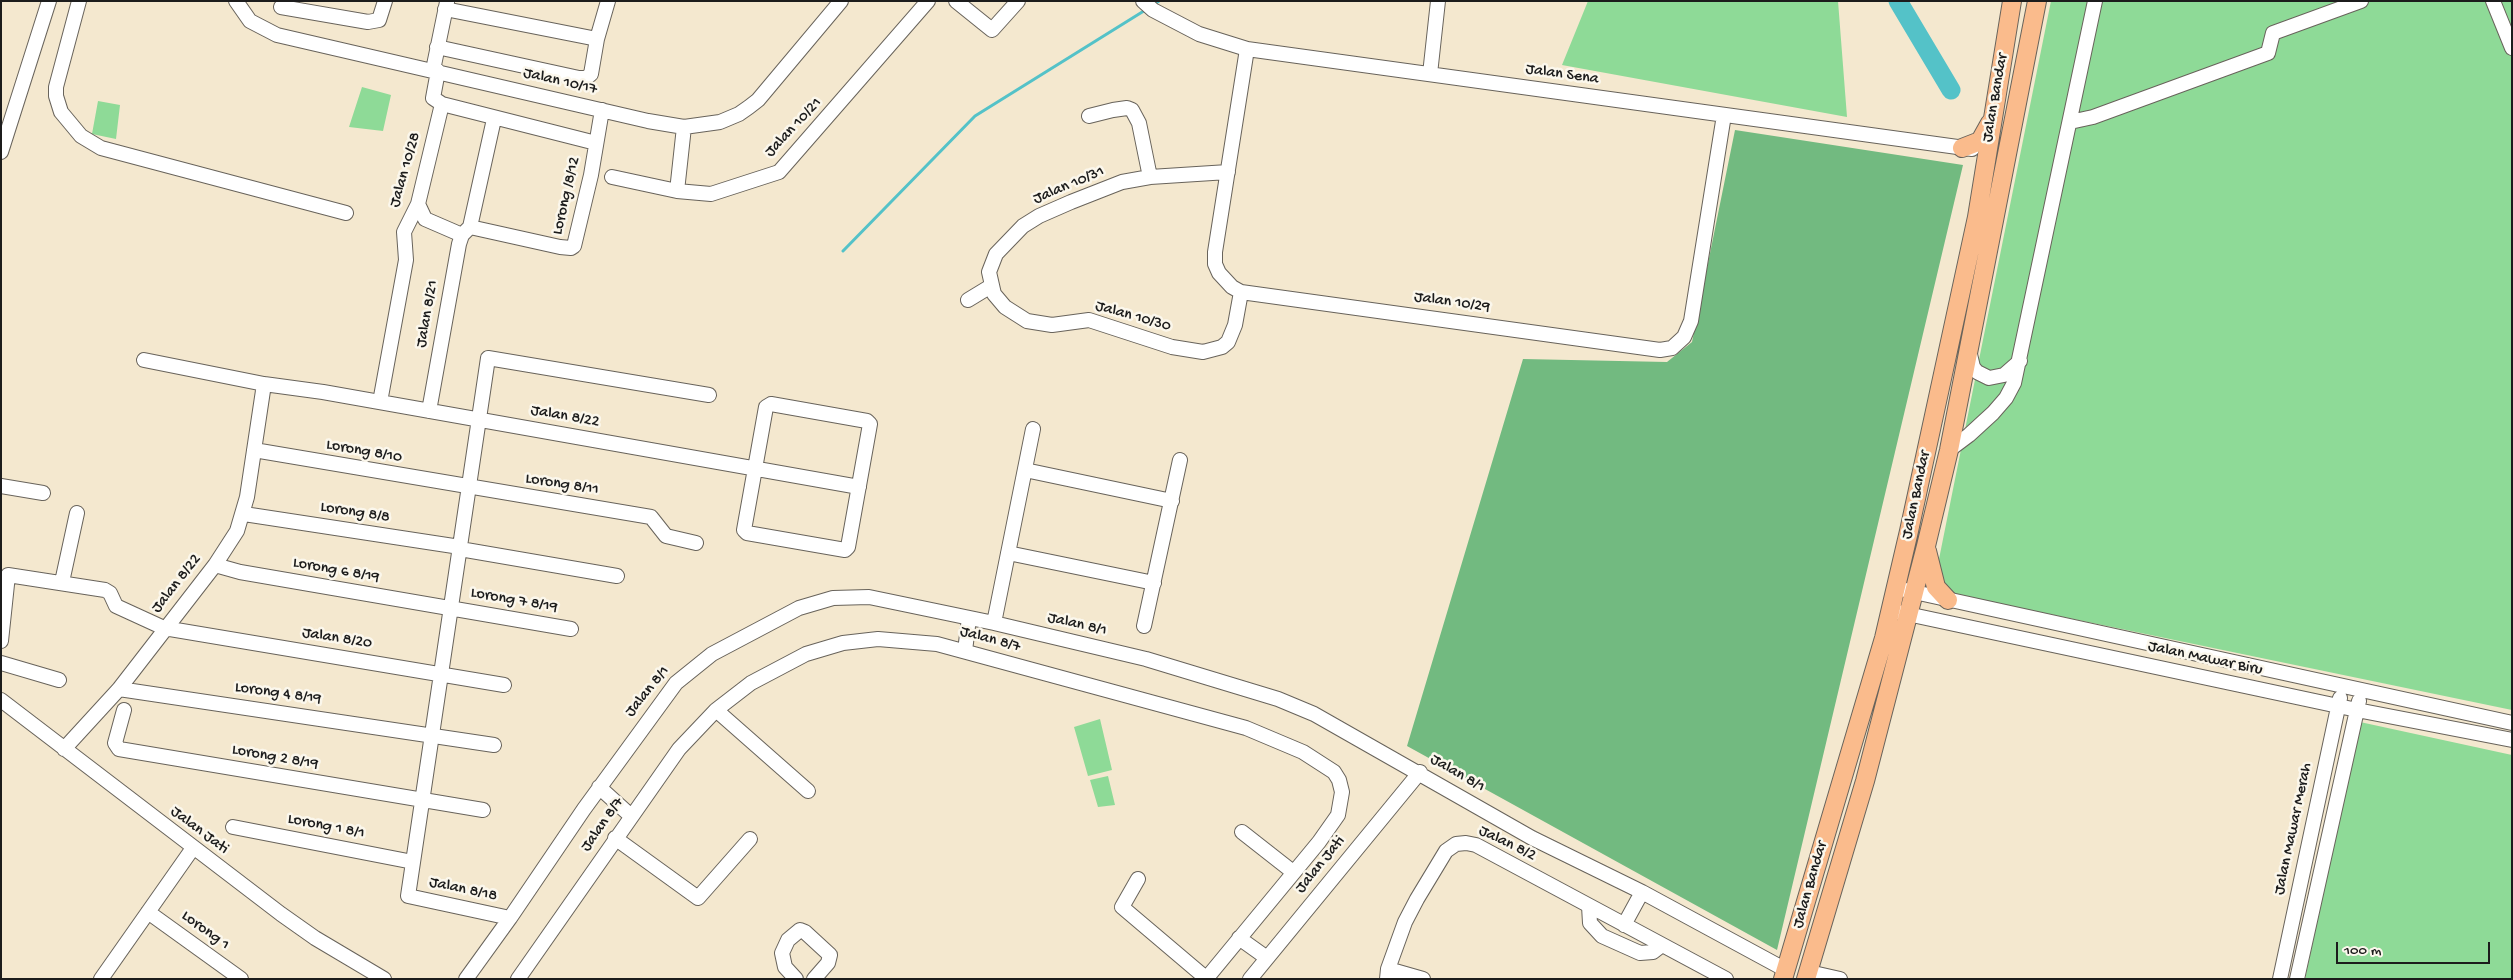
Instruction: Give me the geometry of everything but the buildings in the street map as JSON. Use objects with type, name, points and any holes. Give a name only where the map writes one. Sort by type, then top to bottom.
[{"type":"main road","name":"Jalan Bandar","points":[[1784,975],[1896,588],[1977,217],[2012,1]]},
{"type":"main road","name":"Jalan Bandar","points":[[1807,975],[1865,782],[1926,546],[1948,450],[2037,1]]},
{"type":"main road","points":[[1962,148],[1980,141],[1994,114]]},
{"type":"main road","points":[[1999,194],[1999,162],[1987,151],[2001,145],[2014,118]]},
{"type":"main road","points":[[1926,546],[1936,587],[1948,600]]},
{"type":"street","points":[[1,152],[49,1]]},
{"type":"street","points":[[79,1],[56,87],[57,104],[60,112],[81,136],[101,148],[346,213]]},
{"type":"street","name":"Jalan 10/17","points":[[236,1],[250,21],[277,35],[684,127],[720,122],[740,114],[758,100],[841,1]]},
{"type":"street","points":[[281,7],[368,22],[379,20],[385,1]]},
{"type":"street","points":[[437,47],[586,78],[591,74],[597,39],[608,1]]},
{"type":"street","name":"Jalan 10/21","points":[[612,177],[677,191],[711,194],[780,171],[928,1]]},
{"type":"street","points":[[956,1],[992,30],[1018,1]]},
{"type":"street","name":"Jalan Sena","points":[[1143,1],[1153,10],[1199,34],[1247,49],[1987,151]]},
{"type":"street","points":[[1430,74],[1438,1]]},
{"type":"street","points":[[1948,450],[1969,435],[2006,398],[2014,383],[2095,1]]},
{"type":"street","points":[[2070,122],[2093,117],[2268,53],[2274,32],[2361,1]]},
{"type":"street","points":[[2494,1],[2512,48]]},
{"type":"street","points":[[596,143],[494,119],[442,104],[433,98],[437,47],[446,5],[597,39]]},
{"type":"street","points":[[1241,292],[1224,280],[1215,264],[1247,49]]},
{"type":"street","name":"Jalan 10/28","points":[[380,402],[406,260],[404,232],[418,204],[442,104]]},
{"type":"street","points":[[1089,116],[1120,109],[1132,110],[1139,124],[1150,177]]},
{"type":"street","name":"Lorong /8/12","points":[[466,231],[572,248],[576,242],[602,110]]},
{"type":"street","name":"Jalan 10/29","points":[[1241,292],[1660,350],[1672,348],[1684,338],[1691,321],[1724,115]]},
{"type":"street","name":"Jalan 8/21","points":[[429,411],[466,231],[494,119]]},
{"type":"street","points":[[677,191],[684,127]]},
{"type":"street","name":"Jalan 10/31","points":[[991,286],[988,272],[996,254],[1023,226],[1039,216],[1112,186],[1150,177],[1228,172]]},
{"type":"street","points":[[418,204],[424,219],[466,231]]},
{"type":"street","points":[[968,300],[991,286]]},
{"type":"street","name":"Jalan 10/30","points":[[991,286],[1005,307],[1027,320],[1052,326],[1089,320],[1172,347],[1203,352],[1228,342],[1235,325],[1241,292]]},
{"type":"street","points":[[1969,345],[1977,372],[1989,378],[2004,375],[2020,361]]},
{"type":"street","points":[[413,862],[488,358],[709,395]]},
{"type":"street","name":"Jalan 8/22","points":[[144,360],[264,384],[380,402],[859,487]]},
{"type":"street","name":"Jalan 8/22","points":[[64,749],[119,689],[164,628],[215,565],[237,531],[244,514],[264,384]]},
{"type":"street","points":[[771,404],[869,422],[870,426],[859,487],[847,549],[833,549],[745,532],[743,528],[766,408],[771,404]]},
{"type":"street","points":[[994,623],[1033,429]]},
{"type":"street","name":"Lorong 8/10","points":[[254,450],[469,488]]},
{"type":"street","points":[[1144,626],[1180,460]]},
{"type":"street","points":[[1025,470],[1172,501]]},
{"type":"street","points":[[1,486],[43,493]]},
{"type":"street","name":"Lorong 8/11","points":[[469,488],[651,517],[666,536],[696,543]]},
{"type":"street","points":[[1,642],[8,575],[62,582],[77,513]]},
{"type":"street","name":"Lorong 8/8","points":[[244,514],[460,548]]},
{"type":"street","points":[[460,548],[616,576]]},
{"type":"street","points":[[1008,553],[1154,584]]},
{"type":"street","name":"Lorong 6 8/19","points":[[215,565],[240,572],[451,608]]},
{"type":"street","name":"Jalan 8/20","points":[[62,582],[108,591],[116,606],[164,628],[504,685]]},
{"type":"street","name":"Jalan Mawar Biru","points":[[1896,588],[2342,688],[2512,723]]},
{"type":"street","name":"Jalan 8/1","points":[[466,979],[599,787],[676,683],[712,654],[799,608],[833,598],[869,597],[994,623],[1146,659],[1278,699],[1314,714],[1420,772],[1532,838],[1642,892],[1784,975]]},
{"type":"street","name":"Lorong 7 8/19","points":[[451,608],[571,629]]},
{"type":"street","name":"Jalan Mawar Biru","points":[[1890,610],[2357,710],[2512,740]]},
{"type":"street","points":[[965,651],[969,618]]},
{"type":"street","name":"Jalan 8/7","points":[[518,979],[615,838],[679,750],[716,710],[751,684],[791,660],[842,643],[858,640],[898,639],[937,644],[965,651],[1246,728],[1303,752],[1329,768],[1339,780],[1342,792],[1339,811],[1319,842],[1206,979]]},
{"type":"street","points":[[1,663],[59,680]]},
{"type":"street","name":"Jalan Mawar Merah","points":[[2280,979],[2342,688]]},
{"type":"street","name":"Lorong 4 8/19","points":[[119,689],[432,734],[494,745]]},
{"type":"street","points":[[2297,979],[2361,692]]},
{"type":"street","name":"Jalan Jati","points":[[1,700],[193,848],[314,938],[384,979]]},
{"type":"street","name":"Lorong 2 8/19","points":[[124,710],[116,743],[117,747],[123,750],[483,810]]},
{"type":"street","points":[[716,710],[808,791]]},
{"type":"street","name":"Jalan Jati","points":[[1250,979],[1420,772]]},
{"type":"street","points":[[599,787],[631,816]]},
{"type":"street","name":"Lorong 1 8/1","points":[[233,827],[413,862]]},
{"type":"street","points":[[1242,832],[1294,872]]},
{"type":"street","points":[[615,838],[698,898],[750,839]]},
{"type":"street","name":"Jalan 8/2","points":[[1388,974],[1405,922],[1417,899],[1446,851],[1456,844],[1466,843],[1476,845],[1726,979]]},
{"type":"street","points":[[101,979],[193,848]]},
{"type":"street","name":"Jalan 8/18","points":[[413,862],[408,896],[510,918]]},
{"type":"street","points":[[1138,879],[1122,907],[1206,979]]},
{"type":"street","points":[[1624,925],[1642,892]]},
{"type":"street","points":[[1589,906],[1590,923],[1602,936],[1630,950],[1643,953],[1653,952],[1662,945]]},
{"type":"street","name":"Lorong 1","points":[[148,912],[241,979]]},
{"type":"street","points":[[796,979],[784,966],[782,952],[788,940],[800,930],[805,932],[830,955],[828,963],[814,979]]},
{"type":"street","points":[[1239,938],[1267,958]]},
{"type":"street","points":[[1388,974],[1422,979]]},
{"type":"street","points":[[1807,975],[1840,979]]},
{"type":"green space","points":[[1588,1],[1838,1],[1847,117],[1562,65]]},
{"type":"green space","points":[[2051,1],[2512,1],[2512,710],[1948,593],[1937,569]]},
{"type":"green space","points":[[362,87],[391,95],[383,131],[349,127]]},
{"type":"green space","points":[[98,101],[120,105],[116,139],[92,134]]},
{"type":"green space","points":[[1735,130],[1963,165],[1777,950],[1407,746],[1523,359],[1667,362],[1692,342]]},
{"type":"green space","points":[[1100,719],[1112,770],[1088,776],[1074,727]]},
{"type":"green space","points":[[2360,722],[2512,755],[2512,979],[2305,979]]},
{"type":"green space","points":[[1108,776],[1115,805],[1098,807],[1090,780]]},
{"type":"waterway","points":[[1153,5],[1159,1]]},
{"type":"waterway","points":[[1898,1],[1951,90]]},
{"type":"waterway","points":[[843,251],[975,116],[1147,9]]}]
